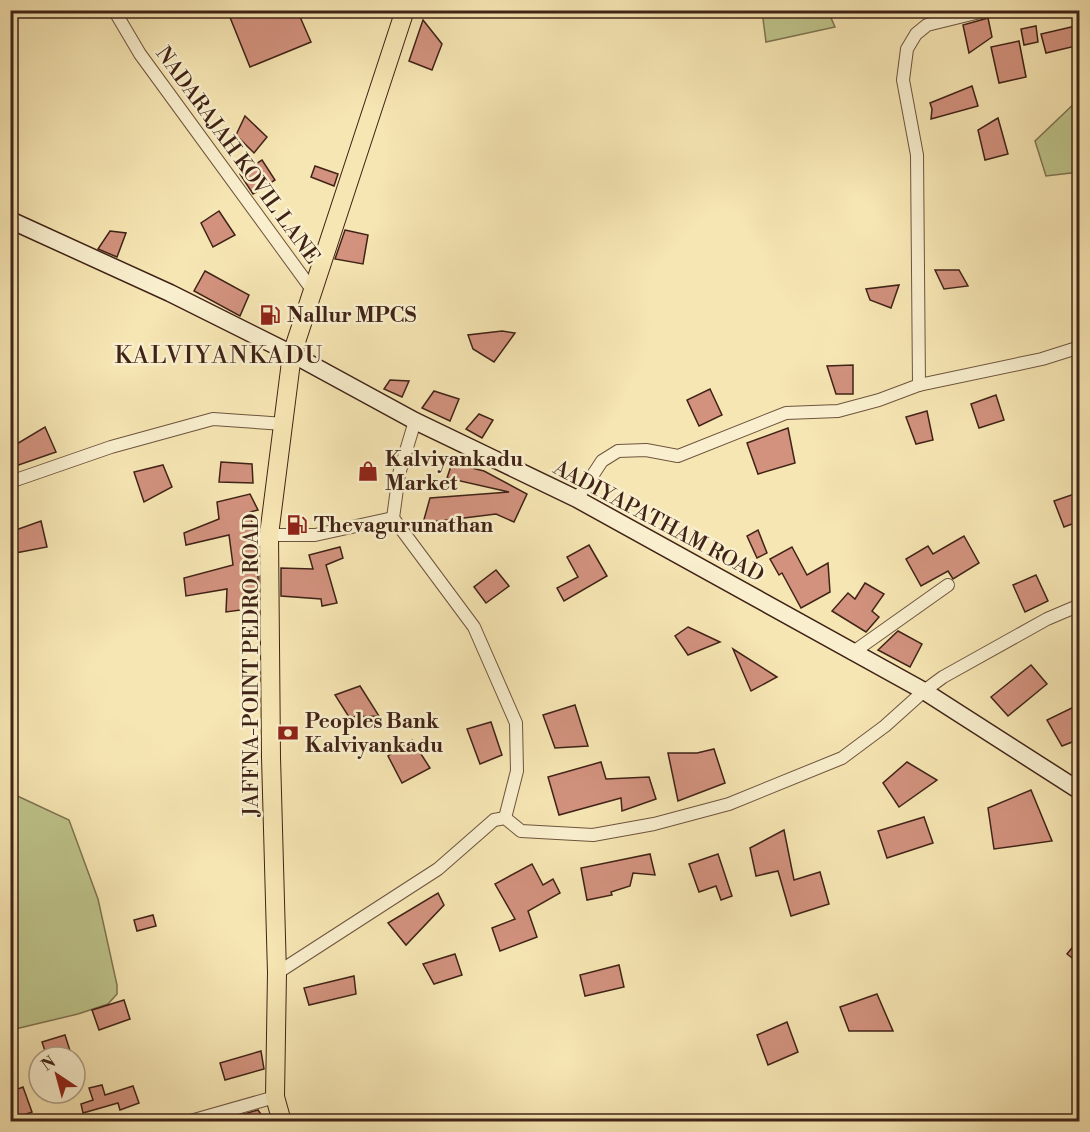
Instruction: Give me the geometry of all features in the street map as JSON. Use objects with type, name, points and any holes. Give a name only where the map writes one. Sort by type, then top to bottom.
[{"type":"main road","name":"JAFFNA-POINT PEDRO ROAD","points":[[282,1122],[275,1097],[277,973],[271,757],[269,536],[292,354],[405,10]]},
{"type":"street","name":"NADARAJAH KOVIL LANE","points":[[114,10],[140,54],[313,291]]},
{"type":"street","points":[[919,385],[917,155],[903,80],[907,49],[916,34],[927,25],[988,10]]},
{"type":"street","name":"AADIYAPATHAM ROAD","points":[[10,220],[170,293],[292,354],[415,421],[578,499],[924,691],[1080,790]]},
{"type":"street","points":[[578,499],[602,461],[618,451],[646,450],[678,456],[774,416],[786,413],[838,411],[879,400],[919,385],[1042,359],[1080,347]]},
{"type":"street","points":[[10,482],[111,447],[213,419],[284,424]]},
{"type":"street","points":[[415,421],[399,474],[393,518],[474,627],[516,723],[517,771],[505,818]]},
{"type":"street","points":[[269,536],[315,535],[393,518]]},
{"type":"street","points":[[852,653],[948,585]]},
{"type":"street","points":[[277,973],[438,868],[494,820],[505,818],[521,831],[593,835],[654,824],[729,804],[842,758],[885,726],[943,677],[1038,624],[1080,605]]},
{"type":"street","points":[[187,1122],[275,1097]]},
{"type":"green space","points":[[762,11],[828,11],[835,27],[766,42]]},
{"type":"green space","points":[[1079,99],[1079,172],[1046,176],[1035,141]]},
{"type":"green space","points":[[11,793],[69,820],[98,899],[117,994],[108,1004],[78,1014],[11,1030]]},
{"type":"building","points":[[227,10],[297,10],[311,42],[250,67]]},
{"type":"building","points":[[988,18],[992,37],[969,53],[963,25]]},
{"type":"building","points":[[423,20],[442,44],[432,70],[409,61]]},
{"type":"building","points":[[1080,25],[1080,45],[1046,53],[1041,34]]},
{"type":"building","points":[[1036,26],[1038,42],[1024,45],[1021,29]]},
{"type":"building","points":[[1019,41],[1026,77],[999,83],[991,47]]},
{"type":"building","points":[[972,86],[978,106],[931,119],[930,103]]},
{"type":"building","points":[[245,116],[267,137],[254,153],[236,135]]},
{"type":"building","points":[[998,118],[1008,154],[985,160],[978,130]]},
{"type":"building","points":[[262,160],[275,180],[253,194],[240,174]]},
{"type":"building","points":[[315,166],[338,174],[334,186],[311,177]]},
{"type":"building","points":[[219,211],[235,235],[213,247],[201,223]]},
{"type":"building","points":[[345,230],[368,235],[363,264],[335,259]]},
{"type":"building","points":[[110,231],[126,233],[117,257],[98,249]]},
{"type":"building","points":[[935,270],[959,270],[968,286],[944,289]]},
{"type":"building","points":[[205,271],[249,295],[240,316],[194,291]]},
{"type":"building","points":[[899,285],[891,308],[870,300],[866,289]]},
{"type":"building","points":[[502,331],[515,333],[494,362],[473,349],[468,335]]},
{"type":"building","points":[[853,365],[853,394],[836,394],[827,366]]},
{"type":"building","points":[[390,380],[409,381],[402,397],[384,389]]},
{"type":"building","points":[[710,389],[722,415],[699,426],[687,400]]},
{"type":"building","points":[[434,391],[459,399],[450,421],[422,408]]},
{"type":"building","points":[[996,395],[1004,420],[979,428],[971,404]]},
{"type":"building","points":[[927,411],[933,440],[916,444],[906,417]]},
{"type":"building","points":[[479,414],[493,420],[482,438],[466,429]]},
{"type":"building","points":[[45,427],[56,452],[10,468],[10,448]]},
{"type":"building","points":[[788,428],[795,463],[758,474],[747,443]]},
{"type":"building","points":[[221,462],[252,464],[253,483],[219,482]]},
{"type":"building","points":[[452,463],[484,471],[527,494],[514,522],[496,514],[423,523],[430,498],[509,492],[447,478]]},
{"type":"building","points":[[163,465],[172,487],[144,502],[134,472]]},
{"type":"building","points":[[1080,492],[1080,521],[1064,527],[1054,501]]},
{"type":"building","points":[[250,494],[258,510],[250,512],[258,556],[258,595],[254,595],[255,608],[226,612],[227,589],[186,596],[184,578],[233,565],[229,535],[186,545],[184,533],[219,519],[217,502]]},
{"type":"building","points":[[41,521],[47,547],[10,554],[10,532]]},
{"type":"building","points":[[758,530],[767,553],[757,558],[747,536]]},
{"type":"building","points":[[964,536],[979,563],[953,579],[948,571],[921,586],[906,559],[928,546],[933,554]]},
{"type":"building","points":[[589,545],[607,576],[564,601],[557,588],[578,577],[567,557]]},
{"type":"building","points":[[340,547],[343,558],[326,565],[337,603],[322,606],[321,599],[281,596],[281,568],[313,569],[309,555]]},
{"type":"building","points":[[792,547],[807,575],[828,563],[830,592],[801,608],[782,573],[779,575],[770,559]]},
{"type":"building","points":[[496,570],[509,586],[486,603],[474,587]]},
{"type":"building","points":[[1036,575],[1048,601],[1025,612],[1013,585]]},
{"type":"building","points":[[865,583],[884,594],[872,611],[879,617],[866,632],[832,611],[848,593],[855,599]]},
{"type":"building","points":[[688,627],[720,642],[688,655],[675,636]]},
{"type":"building","points":[[898,631],[922,644],[910,667],[878,650]]},
{"type":"building","points":[[733,649],[777,677],[751,691]]},
{"type":"building","points":[[1031,665],[1047,684],[1008,716],[991,697]]},
{"type":"building","points":[[360,686],[379,716],[349,717],[335,695]]},
{"type":"building","points":[[1080,704],[1080,739],[1062,746],[1047,720]]},
{"type":"building","points":[[575,705],[588,746],[555,748],[543,715]]},
{"type":"building","points":[[491,722],[502,755],[480,764],[467,729]]},
{"type":"building","points":[[412,740],[430,768],[402,783],[388,756]]},
{"type":"building","points":[[714,749],[725,783],[678,801],[668,753],[697,753]]},
{"type":"building","points":[[601,762],[606,779],[649,777],[656,799],[622,811],[621,798],[559,815],[548,777]]},
{"type":"building","points":[[907,762],[937,780],[899,807],[883,783]]},
{"type":"building","points":[[1031,790],[1052,841],[994,849],[988,808]]},
{"type":"building","points":[[924,817],[933,843],[887,858],[878,831]]},
{"type":"building","points":[[784,830],[794,880],[820,872],[829,904],[791,916],[778,871],[756,876],[750,848]]},
{"type":"building","points":[[650,854],[655,875],[633,873],[630,886],[611,892],[612,895],[587,900],[581,868]]},
{"type":"building","points":[[718,854],[732,896],[721,900],[716,886],[699,892],[689,864]]},
{"type":"building","points":[[532,864],[543,885],[553,879],[560,893],[528,911],[537,937],[500,951],[492,928],[515,919],[495,884]]},
{"type":"building","points":[[438,893],[444,905],[406,945],[388,923]]},
{"type":"building","points":[[153,915],[156,926],[137,931],[134,920]]},
{"type":"building","points":[[1080,938],[1080,964],[1067,954]]},
{"type":"building","points":[[455,954],[462,975],[434,984],[423,964]]},
{"type":"building","points":[[619,965],[624,987],[585,996],[580,975]]},
{"type":"building","points":[[354,976],[356,994],[309,1005],[304,988]]},
{"type":"building","points":[[877,994],[893,1031],[849,1031],[840,1007]]},
{"type":"building","points":[[124,1000],[130,1019],[99,1030],[92,1010]]},
{"type":"building","points":[[787,1022],[798,1052],[768,1065],[757,1035]]},
{"type":"building","points":[[65,1035],[68,1045],[43,1045],[42,1042]]},
{"type":"building","points":[[261,1051],[264,1069],[225,1080],[220,1063]]},
{"type":"building","points":[[102,1085],[105,1095],[133,1086],[139,1103],[120,1110],[118,1103],[83,1113],[81,1105],[87,1105],[87,1102],[93,1100],[89,1088]]},
{"type":"building","points":[[23,1087],[27,1105],[29,1105],[32,1112],[13,1119],[10,1113],[10,1092]]},
{"type":"building","points":[[258,1110],[266,1122],[232,1122],[241,1115]]},
{"type":"place","name":"Nallur MPCS","points":[[270,315]]},
{"type":"place","name":"Kalviyankadu Market","points":[[368,471]]},
{"type":"place","name":"Thevagurunathan","points":[[297,525]]},
{"type":"place","name":"Peoples Bank Kalviyankadu","points":[[288,733]]},
{"type":"district","name":"KALVIYANKADU","points":[[219,355]]}]
